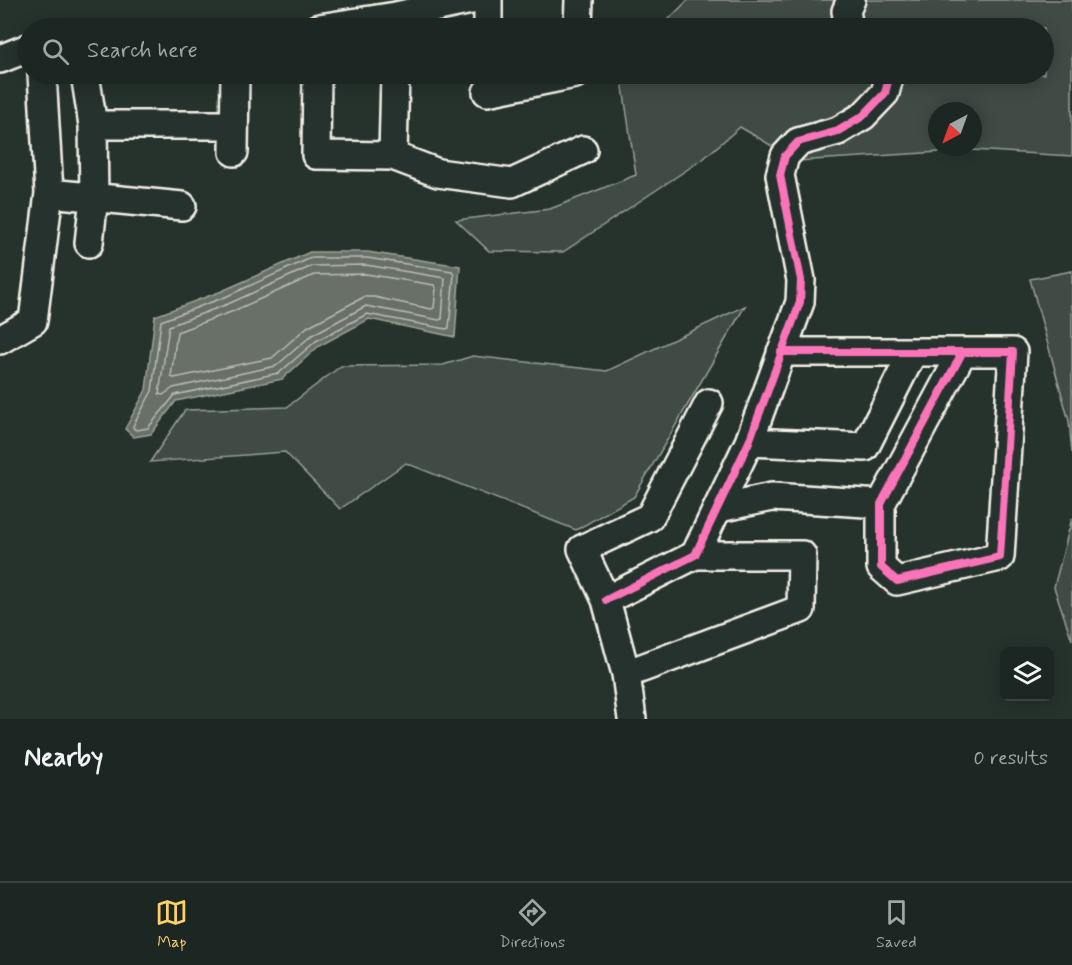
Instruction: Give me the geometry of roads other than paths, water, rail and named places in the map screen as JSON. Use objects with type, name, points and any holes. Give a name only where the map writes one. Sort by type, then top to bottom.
[{"type":"street","points":[[409,18],[471,0]]},
{"type":"street","points":[[488,0],[488,18]]},
{"type":"street","points":[[578,18],[579,0]]},
{"type":"street","points":[[847,18],[846,11],[851,0]]},
{"type":"street","points":[[0,59],[18,52]]},
{"type":"street","points":[[0,340],[33,321],[49,193],[43,84]]},
{"type":"street","points":[[87,84],[93,124],[94,197],[89,243]]},
{"type":"street","points":[[234,152],[235,84]]},
{"type":"street","points":[[316,84],[316,155],[393,156],[438,173],[512,183],[583,150]]},
{"type":"street","points":[[393,156],[395,84]]},
{"type":"street","points":[[487,92],[526,84]]},
{"type":"street","points":[[695,555],[749,442],[800,302],[801,280],[780,175],[785,156],[798,142],[838,131],[863,116],[885,93],[887,84]]},
{"type":"street","points":[[93,124],[234,125]]},
{"type":"street","points":[[49,193],[182,206]]},
{"type":"street","points":[[781,352],[1013,352],[1000,557],[897,581],[881,567],[881,504],[962,353]]},
{"type":"street","points":[[749,442],[864,447],[913,352]]},
{"type":"street","points":[[632,719],[626,674],[606,600],[582,549],[650,516],[709,403]]},
{"type":"street","points":[[719,508],[772,497],[881,504]]},
{"type":"street","points":[[606,600],[695,555],[802,555],[801,609],[626,674]]},
{"type":"water","points":[[310,252],[367,252],[460,266],[455,337],[369,319],[319,346],[282,379],[176,401],[151,434],[134,437],[125,429],[146,390],[155,316],[222,291]]}]
